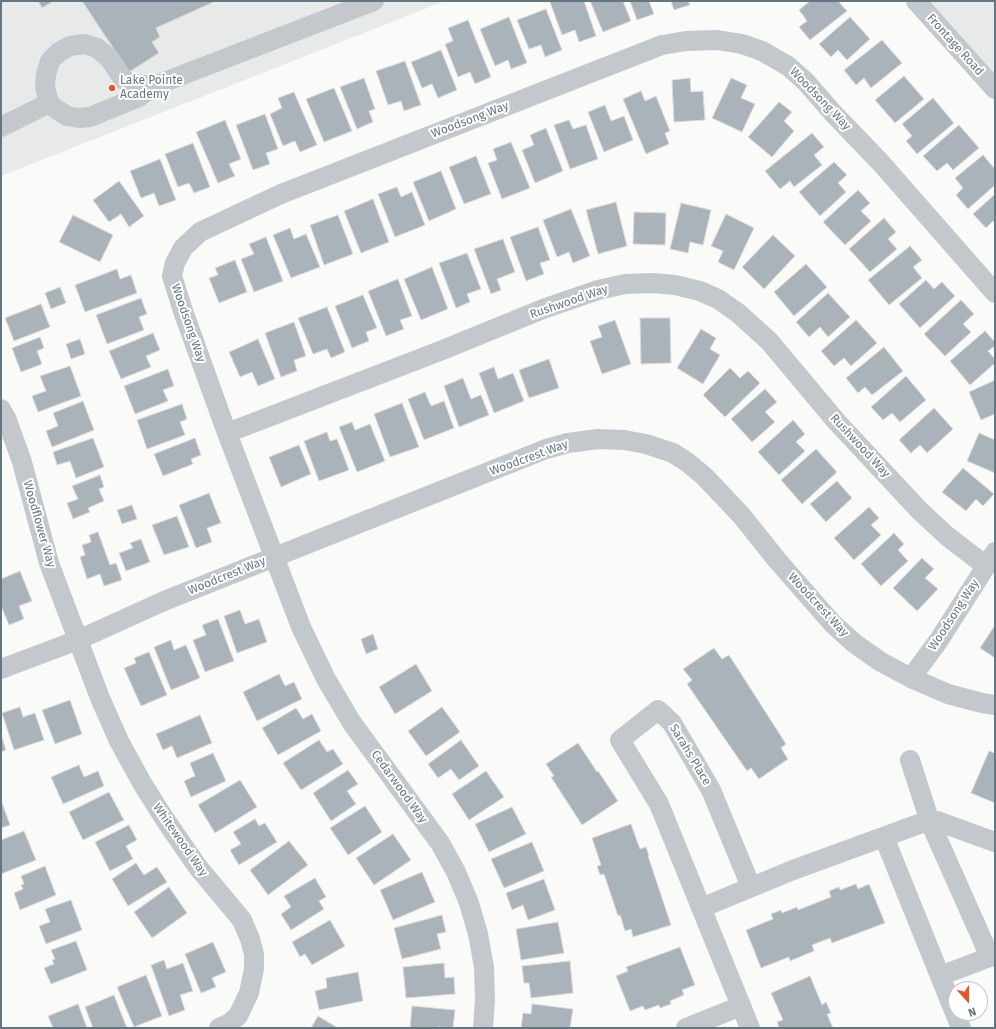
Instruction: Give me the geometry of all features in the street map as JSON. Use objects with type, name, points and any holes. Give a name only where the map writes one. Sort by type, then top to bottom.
[{"type":"street","points":[[154,86],[131,84],[124,80],[109,58],[97,48],[85,44],[70,46],[59,52],[50,61],[46,74],[45,87],[49,103],[56,109],[67,116],[79,118],[90,117],[139,98],[154,86],[374,1]]},
{"type":"street","name":"Frontage Road","points":[[916,1],[995,89]]},
{"type":"street","name":"Woodsong Way","points":[[274,557],[183,311],[172,276],[178,256],[189,242],[200,232],[218,222],[281,194],[662,45],[686,41],[717,40],[742,44],[762,51],[788,66],[806,82],[832,112],[881,163],[995,293]]},
{"type":"street","points":[[1,127],[49,103]]},
{"type":"street","name":"Rushwood Way","points":[[227,433],[432,354],[543,309],[598,290],[625,284],[652,283],[675,285],[700,291],[718,299],[738,313],[769,341],[836,421],[919,510],[947,536],[990,559]]},
{"type":"street","name":"Woodflower Way","points":[[1,409],[22,462],[50,563],[78,640]]},
{"type":"street","name":"Woodcrest Way","points":[[1,669],[78,640],[164,601],[546,449],[568,442],[598,439],[624,440],[646,444],[673,454],[687,462],[704,476],[741,515],[777,560],[832,623],[854,643],[881,662],[911,678],[948,694],[995,705]]},
{"type":"street","name":"Cedarwood Way","points":[[274,557],[301,627],[326,679],[352,723],[440,843],[456,872],[469,903],[478,934],[484,974],[485,1000],[483,1028]]},
{"type":"street","name":"Woodsong Way","points":[[911,678],[939,640],[990,559]]},
{"type":"street","name":"Whitewood Way","points":[[78,640],[100,698],[119,741],[142,783],[197,866],[242,920],[250,939],[254,954],[254,969],[249,993],[238,1016],[228,1024],[219,1028]]},
{"type":"street","name":"Sarahs Place","points":[[750,1028],[659,804],[620,740],[658,710],[672,723],[711,790],[751,888]]},
{"type":"street","points":[[910,760],[930,822],[992,956],[940,976]]},
{"type":"street","points":[[701,908],[793,870],[919,824],[937,821],[995,842]]},
{"type":"street","points":[[884,837],[960,1028]]},
{"type":"street","points":[[686,1028],[741,1006]]},
{"type":"shaded area","name":"Lake Pointe Academy","points":[[1,1],[445,1],[1,176]]},
{"type":"shaded area","points":[[926,1],[995,1],[995,77]]},
{"type":"building","points":[[38,1],[54,1],[42,8]]},
{"type":"building","points":[[82,1],[216,1],[156,28],[160,37],[152,42],[159,53],[129,72]]},
{"type":"building","points":[[584,1],[596,36],[579,42],[575,30],[562,35],[550,2]]},
{"type":"building","points":[[590,1],[623,1],[631,21],[603,32]]},
{"type":"building","points":[[630,1],[649,1],[654,14],[637,20]]},
{"type":"building","points":[[671,1],[688,1],[690,5],[674,10]]},
{"type":"building","points":[[810,1],[838,1],[847,11],[810,40],[799,27],[807,21],[799,10]]},
{"type":"building","points":[[546,9],[562,50],[545,57],[541,45],[529,49],[517,20]]},
{"type":"building","points":[[509,17],[527,63],[511,69],[508,60],[495,66],[480,29]]},
{"type":"building","points":[[850,17],[870,39],[847,60],[838,50],[831,57],[819,44]]},
{"type":"building","points":[[468,20],[491,77],[475,84],[470,72],[458,77],[445,44],[453,41],[448,28]]},
{"type":"building","points":[[882,40],[902,63],[871,88],[864,78],[856,85],[844,70]]},
{"type":"building","points":[[441,50],[457,90],[438,98],[432,84],[422,88],[411,62]]},
{"type":"building","points":[[405,61],[421,105],[404,111],[401,101],[388,105],[376,71]]},
{"type":"building","points":[[904,76],[924,99],[895,123],[875,100]]},
{"type":"building","points":[[364,78],[375,109],[369,111],[373,122],[357,129],[340,87]]},
{"type":"building","points":[[690,78],[691,92],[703,91],[705,120],[674,122],[672,80]]},
{"type":"building","points":[[731,78],[747,85],[741,98],[755,104],[742,132],[712,118]]},
{"type":"building","points":[[334,88],[352,131],[324,142],[306,99]]},
{"type":"building","points":[[641,91],[645,101],[656,96],[670,131],[665,133],[669,144],[646,154],[623,99]]},
{"type":"building","points":[[294,92],[317,145],[300,152],[295,141],[283,146],[270,114],[282,108],[278,98]]},
{"type":"building","points":[[933,98],[954,123],[917,154],[906,141],[912,136],[902,124]]},
{"type":"building","points":[[779,102],[792,112],[784,121],[794,131],[772,157],[748,137]]},
{"type":"building","points":[[605,105],[611,121],[624,116],[633,140],[604,152],[588,112]]},
{"type":"building","points":[[265,114],[278,149],[266,153],[270,164],[253,170],[236,125]]},
{"type":"building","points":[[225,120],[241,159],[229,164],[235,176],[218,183],[196,132]]},
{"type":"building","points":[[569,120],[573,129],[586,125],[598,159],[570,169],[554,125]]},
{"type":"building","points":[[959,125],[979,148],[953,170],[947,163],[937,171],[923,156]]},
{"type":"building","points":[[546,128],[563,171],[535,183],[522,150],[534,145],[530,135]]},
{"type":"building","points":[[812,133],[824,147],[814,155],[822,165],[794,187],[790,181],[780,189],[765,171]]},
{"type":"building","points":[[511,142],[530,188],[502,199],[488,163],[497,160],[493,149]]},
{"type":"building","points":[[193,143],[210,187],[194,193],[189,183],[178,187],[165,154]]},
{"type":"building","points":[[983,155],[995,169],[995,185],[968,209],[956,195],[963,188],[955,178]]},
{"type":"building","points":[[476,156],[491,194],[464,204],[449,167]]},
{"type":"building","points":[[160,159],[176,200],[159,206],[154,193],[141,198],[130,171]]},
{"type":"building","points":[[834,162],[847,175],[838,183],[846,192],[820,216],[799,192]]},
{"type":"building","points":[[441,171],[456,209],[429,221],[413,182]]},
{"type":"building","points":[[119,181],[144,216],[129,227],[121,214],[109,222],[93,200]]},
{"type":"building","points":[[397,187],[401,197],[412,192],[425,225],[395,237],[378,194]]},
{"type":"building","points":[[858,190],[870,203],[861,211],[871,221],[845,245],[823,222]]},
{"type":"building","points":[[995,194],[995,224],[993,221],[986,228],[973,214]]},
{"type":"building","points":[[373,199],[389,242],[361,253],[344,211]]},
{"type":"building","points":[[616,202],[627,246],[598,254],[586,210]]},
{"type":"building","points":[[681,203],[711,210],[703,245],[690,242],[688,253],[670,249]]},
{"type":"building","points":[[571,209],[590,256],[573,263],[569,252],[557,257],[543,220]]},
{"type":"building","points":[[634,212],[666,213],[665,245],[633,244]]},
{"type":"building","points":[[726,214],[754,228],[734,270],[718,262],[723,251],[711,246]]},
{"type":"building","points":[[73,215],[113,235],[100,262],[59,242]]},
{"type":"building","points":[[338,215],[353,254],[324,265],[310,225]]},
{"type":"building","points":[[884,218],[896,232],[888,239],[897,249],[870,272],[849,249]]},
{"type":"building","points":[[538,227],[550,260],[540,263],[544,274],[526,281],[510,237]]},
{"type":"building","points":[[290,228],[294,239],[306,234],[320,267],[291,278],[273,235]]},
{"type":"building","points":[[773,235],[795,256],[764,289],[742,267]]},
{"type":"building","points":[[266,237],[283,281],[254,292],[241,259],[254,254],[249,244]]},
{"type":"building","points":[[503,239],[515,272],[497,279],[501,290],[491,294],[474,249]]},
{"type":"building","points":[[910,246],[922,260],[913,267],[922,278],[889,305],[868,280]]},
{"type":"building","points":[[467,253],[481,289],[467,294],[470,302],[456,308],[439,263]]},
{"type":"building","points":[[235,260],[247,292],[219,303],[209,278],[218,275],[215,268]]},
{"type":"building","points":[[806,264],[827,287],[794,316],[774,292]]},
{"type":"building","points":[[432,267],[448,309],[421,320],[404,279]]},
{"type":"building","points":[[117,269],[120,279],[131,275],[137,293],[85,312],[75,285]]},
{"type":"building","points":[[398,279],[412,316],[400,320],[404,329],[386,336],[368,291]]},
{"type":"building","points":[[926,280],[934,289],[942,282],[955,296],[920,328],[899,304]]},
{"type":"building","points":[[60,287],[66,303],[51,309],[45,293]]},
{"type":"building","points":[[828,293],[850,317],[828,337],[820,327],[809,337],[796,322]]},
{"type":"building","points":[[363,295],[377,328],[366,332],[369,341],[352,348],[335,306]]},
{"type":"building","points":[[141,298],[147,314],[139,317],[144,330],[107,344],[96,315]]},
{"type":"building","points":[[961,300],[974,314],[963,324],[971,332],[945,356],[924,334]]},
{"type":"building","points":[[41,304],[50,327],[14,341],[5,318]]},
{"type":"building","points":[[327,307],[345,352],[331,358],[327,349],[313,354],[298,318]]},
{"type":"building","points":[[640,318],[670,318],[671,363],[641,364]]},
{"type":"building","points":[[615,320],[631,364],[602,374],[590,341],[602,337],[598,326]]},
{"type":"building","points":[[856,320],[877,343],[851,366],[844,358],[834,366],[821,351]]},
{"type":"building","points":[[294,322],[306,356],[294,360],[297,371],[281,377],[265,333]]},
{"type":"building","points":[[701,329],[716,338],[710,349],[720,355],[703,384],[677,368]]},
{"type":"building","points":[[985,331],[995,342],[995,346],[988,351],[995,359],[995,363],[970,385],[950,361]]},
{"type":"building","points":[[153,333],[160,350],[146,356],[151,367],[121,379],[109,351]]},
{"type":"building","points":[[40,337],[44,348],[37,351],[42,364],[21,372],[12,348]]},
{"type":"building","points":[[80,339],[85,354],[71,359],[66,344]]},
{"type":"building","points":[[258,339],[275,379],[258,386],[252,372],[240,377],[229,352]]},
{"type":"building","points":[[884,347],[903,371],[872,395],[865,387],[858,393],[846,378]]},
{"type":"building","points":[[549,359],[559,388],[529,398],[519,370]]},
{"type":"building","points":[[70,366],[81,396],[38,412],[32,396],[46,391],[40,376]]},
{"type":"building","points":[[494,367],[498,379],[513,373],[524,401],[494,413],[479,373]]},
{"type":"building","points":[[730,368],[740,378],[748,371],[760,383],[725,417],[703,395]]},
{"type":"building","points":[[168,369],[174,386],[163,390],[168,401],[135,414],[124,386]]},
{"type":"building","points":[[906,376],[926,400],[900,422],[892,413],[883,420],[871,407]]},
{"type":"building","points":[[463,378],[471,399],[481,395],[489,415],[459,427],[444,386]]},
{"type":"building","points":[[995,380],[995,414],[981,420],[969,392]]},
{"type":"building","points":[[765,389],[777,402],[765,412],[775,422],[752,442],[731,419]]},
{"type":"building","points":[[425,392],[431,406],[444,401],[454,428],[424,440],[408,399]]},
{"type":"building","points":[[83,401],[94,430],[52,447],[46,431],[58,426],[53,413]]},
{"type":"building","points":[[402,403],[419,447],[390,457],[374,414]]},
{"type":"building","points":[[182,404],[187,419],[180,422],[185,435],[147,449],[137,420]]},
{"type":"building","points":[[934,408],[953,429],[927,453],[920,445],[911,453],[899,440]]},
{"type":"building","points":[[793,420],[805,434],[796,442],[805,451],[779,475],[758,452]]},
{"type":"building","points":[[352,422],[355,430],[370,424],[385,461],[357,472],[339,427]]},
{"type":"building","points":[[327,432],[330,441],[337,439],[349,470],[319,481],[304,441]]},
{"type":"building","points":[[979,433],[995,440],[995,473],[967,461]]},
{"type":"building","points":[[93,438],[104,467],[76,478],[70,461],[57,465],[53,452]]},
{"type":"building","points":[[195,438],[201,455],[191,459],[193,464],[163,476],[154,454]]},
{"type":"building","points":[[299,445],[311,474],[281,487],[269,457]]},
{"type":"building","points":[[816,449],[837,472],[802,504],[781,480]]},
{"type":"building","points":[[963,468],[994,494],[983,506],[976,499],[966,511],[942,492]]},
{"type":"building","points":[[100,475],[104,487],[99,489],[104,501],[88,508],[90,512],[73,519],[67,503],[78,499],[72,486]]},
{"type":"building","points":[[837,481],[852,498],[826,522],[810,504]]},
{"type":"building","points":[[209,493],[221,523],[207,528],[212,542],[196,548],[179,505]]},
{"type":"building","points":[[132,505],[137,519],[122,524],[117,510]]},
{"type":"building","points":[[869,507],[879,518],[871,525],[881,535],[854,560],[834,538]]},
{"type":"building","points":[[177,516],[189,547],[164,555],[152,525]]},
{"type":"building","points":[[98,532],[110,565],[116,563],[122,580],[104,586],[100,574],[87,579],[80,557],[85,555],[82,545],[91,542],[89,535]]},
{"type":"building","points":[[894,533],[904,544],[898,550],[908,561],[881,586],[861,564]]},
{"type":"building","points":[[141,539],[150,562],[126,571],[119,553],[133,548],[130,543]]},
{"type":"building","points":[[922,558],[934,569],[925,578],[938,589],[917,611],[893,588]]},
{"type":"building","points":[[20,571],[32,601],[19,606],[24,619],[9,625],[1,606],[1,579]]},
{"type":"building","points":[[240,610],[245,624],[259,619],[267,642],[237,653],[224,616]]},
{"type":"building","points":[[218,619],[234,661],[205,672],[193,640],[206,635],[202,625]]},
{"type":"building","points":[[995,625],[995,658],[980,648]]},
{"type":"building","points":[[373,634],[378,649],[366,654],[361,639]]},
{"type":"building","points":[[171,640],[174,650],[186,645],[200,678],[171,690],[154,647]]},
{"type":"building","points":[[714,648],[722,659],[729,655],[786,744],[781,748],[788,759],[759,779],[751,768],[747,771],[687,684],[692,680],[683,669]]},
{"type":"building","points":[[149,652],[167,695],[141,706],[124,668],[136,663],[134,658]]},
{"type":"building","points":[[416,664],[432,691],[395,714],[379,687]]},
{"type":"building","points":[[279,674],[285,686],[294,682],[302,699],[257,721],[243,692]]},
{"type":"building","points":[[70,700],[82,734],[55,744],[42,710]]},
{"type":"building","points":[[20,707],[23,717],[35,713],[44,740],[14,750],[2,713]]},
{"type":"building","points":[[442,707],[460,732],[426,756],[408,731]]},
{"type":"building","points":[[296,708],[303,719],[312,714],[321,731],[278,755],[262,728]]},
{"type":"building","points":[[200,715],[212,743],[177,758],[172,746],[163,750],[156,734]]},
{"type":"building","points":[[1,735],[6,750],[1,752]]},
{"type":"building","points":[[319,740],[327,752],[333,749],[343,764],[301,790],[283,763]]},
{"type":"building","points":[[461,740],[479,766],[459,780],[451,769],[438,778],[428,764]]},
{"type":"building","points":[[578,743],[618,801],[582,825],[551,777],[554,776],[546,764]]},
{"type":"building","points":[[989,751],[995,753],[995,803],[971,793]]},
{"type":"building","points":[[213,753],[226,781],[191,797],[184,781],[195,776],[190,763]]},
{"type":"building","points":[[79,765],[84,777],[98,771],[104,786],[63,804],[51,777]]},
{"type":"building","points":[[348,770],[358,784],[347,791],[356,804],[331,821],[313,793]]},
{"type":"building","points":[[486,771],[504,797],[469,820],[452,794]]},
{"type":"building","points":[[240,780],[257,807],[215,833],[198,805]]},
{"type":"building","points":[[109,792],[124,820],[83,840],[69,812]]},
{"type":"building","points":[[1,800],[10,825],[1,828]]},
{"type":"building","points":[[365,806],[382,832],[348,855],[330,828]]},
{"type":"building","points":[[512,807],[526,834],[489,852],[475,824]]},
{"type":"building","points":[[255,819],[259,826],[265,823],[277,842],[239,865],[230,850],[241,844],[233,832]]},
{"type":"building","points":[[631,824],[640,849],[646,847],[671,925],[633,937],[631,929],[625,931],[620,915],[618,916],[604,874],[600,875],[597,866],[601,865],[592,838]]},
{"type":"building","points":[[129,825],[137,840],[126,846],[133,859],[110,871],[95,842]]},
{"type":"building","points":[[24,831],[36,860],[1,874],[1,840]]},
{"type":"building","points":[[393,834],[411,860],[374,885],[356,858]]},
{"type":"building","points":[[289,841],[308,865],[268,895],[250,870]]},
{"type":"building","points":[[532,842],[544,871],[504,888],[491,859]]},
{"type":"building","points":[[136,863],[144,875],[157,867],[167,882],[128,906],[112,879]]},
{"type":"building","points":[[45,866],[56,895],[20,910],[14,893],[23,889],[21,885],[24,884],[21,876]]},
{"type":"building","points":[[422,872],[435,902],[393,920],[380,890]]},
{"type":"building","points":[[315,878],[326,897],[319,901],[324,909],[291,930],[281,914],[291,907],[284,896]]},
{"type":"building","points":[[544,879],[555,910],[528,920],[523,905],[512,910],[506,893]]},
{"type":"building","points":[[856,884],[858,889],[869,884],[885,923],[832,943],[830,938],[812,945],[814,951],[790,961],[789,957],[761,968],[746,930],[773,919],[771,914],[781,910],[782,913],[797,907],[798,910],[831,897],[829,891],[839,887],[840,890]]},
{"type":"building","points":[[169,887],[187,913],[152,938],[134,912]]},
{"type":"building","points":[[71,900],[82,930],[46,944],[39,926],[50,922],[45,909]]},
{"type":"building","points":[[442,915],[446,932],[437,934],[441,949],[402,959],[394,928]]},
{"type":"building","points":[[330,920],[345,946],[312,965],[305,954],[300,957],[292,942]]},
{"type":"building","points":[[558,922],[564,953],[521,960],[516,929]]},
{"type":"building","points":[[76,941],[87,970],[51,984],[44,968],[54,964],[52,960],[55,959],[51,950]]},
{"type":"building","points":[[213,942],[226,972],[212,978],[216,987],[201,993],[185,954]]},
{"type":"building","points":[[680,947],[695,985],[682,990],[684,995],[670,1001],[671,1004],[660,1008],[659,1005],[645,1010],[643,1006],[630,1011],[616,976],[628,971],[626,967]]},
{"type":"building","points":[[164,960],[167,969],[183,963],[193,991],[180,995],[185,1010],[169,1016],[151,965]]},
{"type":"building","points":[[570,961],[573,993],[531,998],[529,983],[524,983],[522,966]]},
{"type":"building","points":[[444,963],[445,978],[454,977],[455,994],[406,998],[403,967]]},
{"type":"building","points":[[358,972],[363,1001],[319,1010],[315,991],[327,988],[326,978]]},
{"type":"building","points":[[146,975],[162,1016],[134,1027],[117,987]]},
{"type":"building","points":[[810,976],[822,1005],[826,1002],[831,1013],[827,1014],[833,1028],[779,1028],[777,1022],[783,1020],[771,993]]},
{"type":"building","points":[[114,995],[127,1028],[93,1028],[85,1007]]},
{"type":"building","points":[[78,1004],[87,1028],[53,1028],[48,1016]]},
{"type":"building","points":[[532,1004],[573,1009],[570,1028],[521,1028],[523,1013],[531,1014]]},
{"type":"building","points":[[412,1006],[455,1010],[453,1028],[410,1028]]},
{"type":"building","points":[[318,1016],[338,1028],[311,1028]]},
{"type":"place","name":"Lake Pointe Academy","points":[[112,88]]}]
